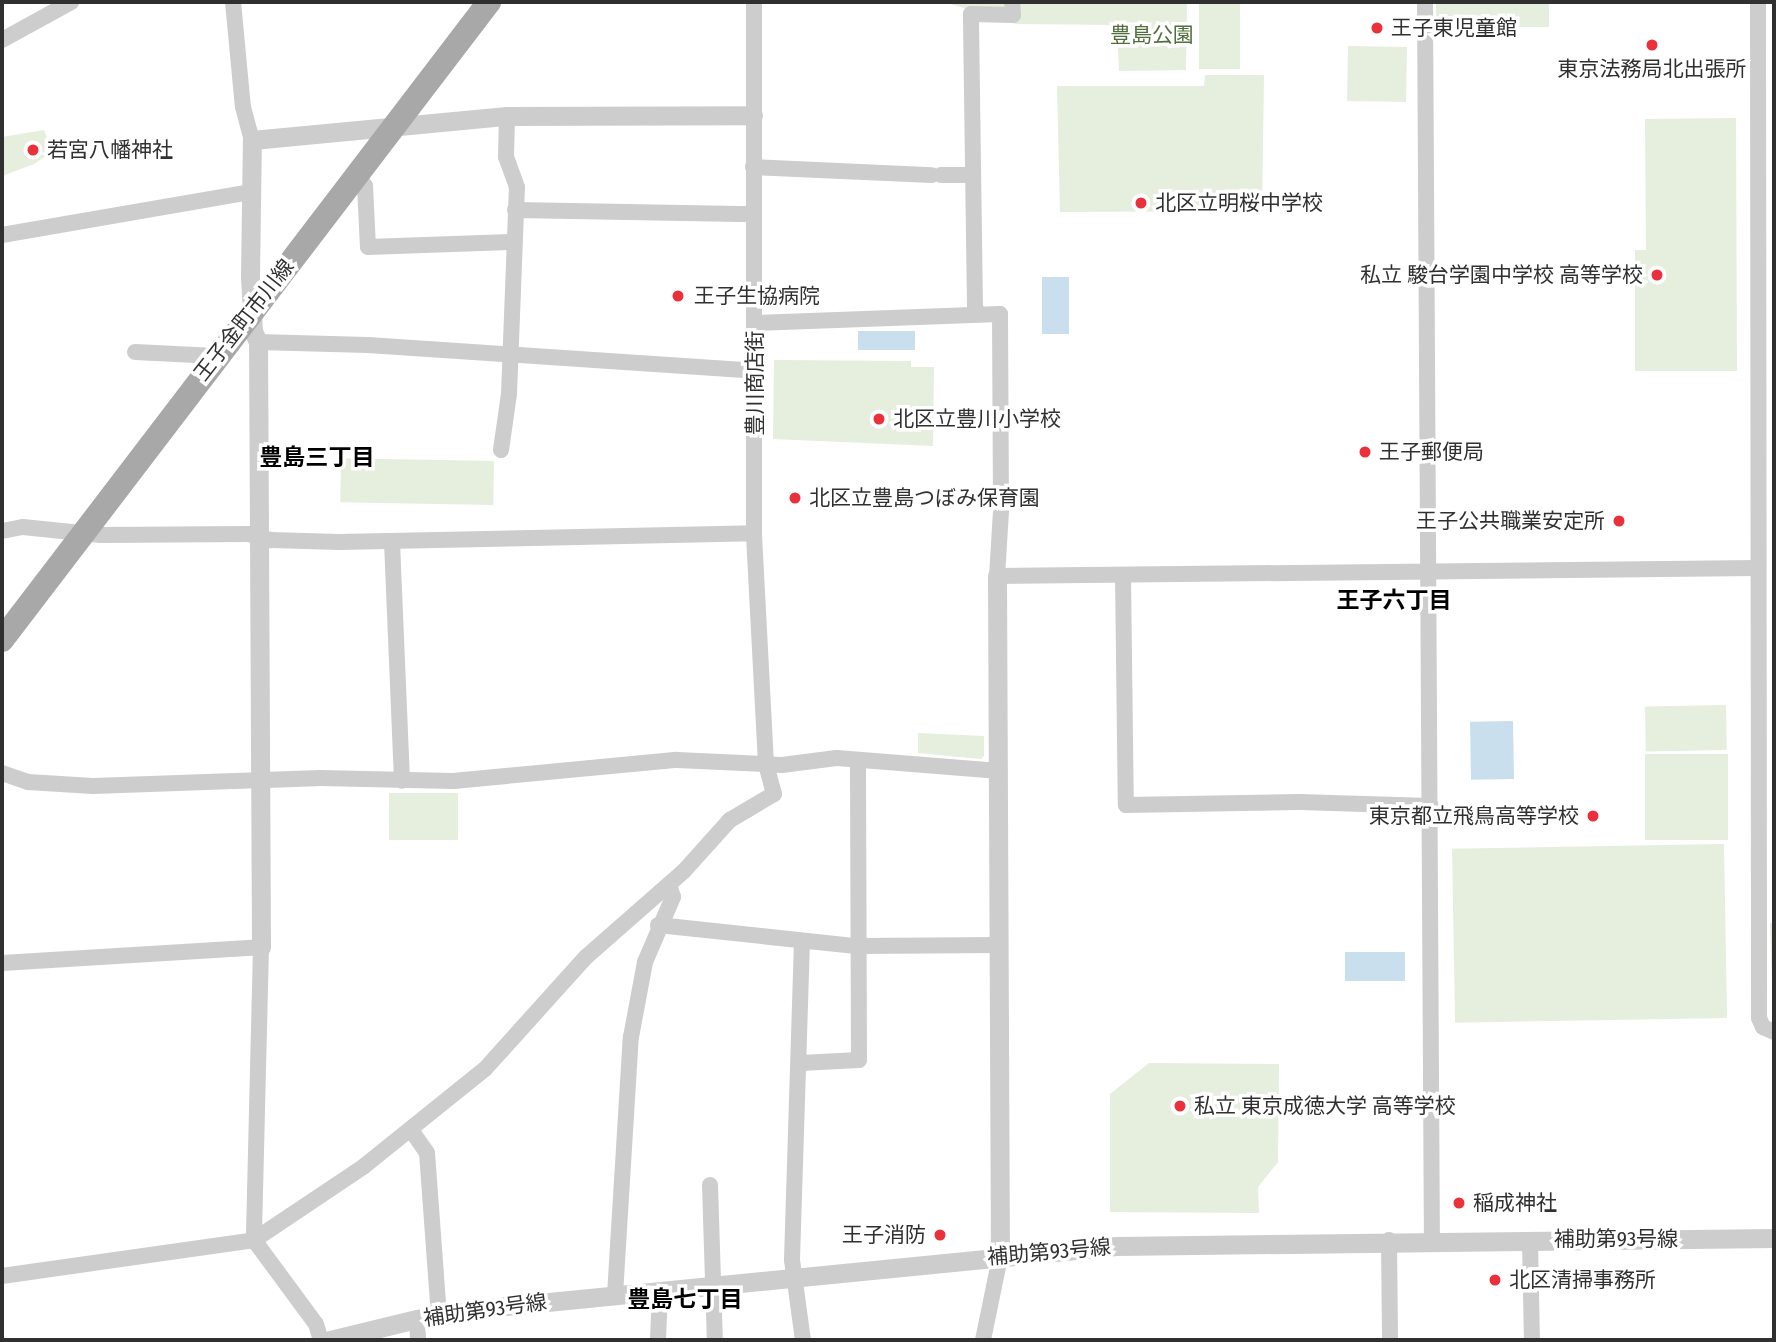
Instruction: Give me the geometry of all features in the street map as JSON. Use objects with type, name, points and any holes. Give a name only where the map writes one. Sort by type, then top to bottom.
[{"type":"main road","name":"王子金町市川線","points":[[2,640],[252,307],[489,2]]},
{"type":"street","points":[[2,40],[71,2]]},
{"type":"street","points":[[233,2],[243,107],[251,140],[252,307],[258,342],[262,779],[254,1240],[316,1324],[321,1340]]},
{"type":"street","name":"豊川商店街","points":[[668,885],[730,820],[774,794],[766,764],[754,533],[754,2]]},
{"type":"street","points":[[979,314],[975,308],[971,14],[1013,15],[1012,2]]},
{"type":"street","points":[[1425,2],[1425,559],[1429,572],[1432,1240]]},
{"type":"street","points":[[1758,2],[1759,1017],[1763,1027],[1774,1032]]},
{"type":"street","points":[[251,140],[507,116],[754,115]]},
{"type":"street","points":[[501,450],[511,355],[517,187],[506,157],[507,116]]},
{"type":"street","points":[[753,167],[972,175]]},
{"type":"street","points":[[357,175],[365,186],[368,247],[514,242]]},
{"type":"street","points":[[2,235],[251,192]]},
{"type":"street","points":[[515,210],[753,214]]},
{"type":"street","points":[[755,323],[1000,314],[1001,511],[997,576],[1000,1257],[983,1340]]},
{"type":"street","points":[[258,342],[755,371]]},
{"type":"street","points":[[135,352],[216,356]]},
{"type":"street","points":[[2,531],[23,527],[392,542],[754,533]]},
{"type":"street","points":[[392,542],[401,781]]},
{"type":"street","points":[[997,576],[1757,568]]},
{"type":"street","points":[[1124,575],[1126,805],[1298,802],[1431,806]]},
{"type":"street","points":[[2,774],[27,782],[93,786],[262,779],[453,781],[677,760],[766,764],[858,760],[999,771]]},
{"type":"street","points":[[801,1063],[859,1060],[856,946],[858,760]]},
{"type":"street","points":[[2,1276],[254,1240],[411,1130],[485,1069],[586,957],[668,885],[673,897],[658,925],[645,962],[631,1037],[615,1295]]},
{"type":"street","points":[[658,925],[856,946],[1000,945]]},
{"type":"street","points":[[802,941],[801,1063],[796,1089],[794,1277],[803,1340]]},
{"type":"street","points":[[2,963],[261,947]]},
{"type":"street","points":[[411,1130],[427,1153],[439,1316]]},
{"type":"street","points":[[710,1185],[715,1340]]},
{"type":"street","name":"補助第93号線","points":[[330,1340],[417,1319],[615,1295],[1000,1257],[1202,1242],[1774,1238]]},
{"type":"street","points":[[1389,1240],[1390,1340]]},
{"type":"street","points":[[1530,1240],[1532,1340]]},
{"type":"street","points":[[658,1340],[660,1290]]},
{"type":"street","points":[[417,1319],[418,1340]]},
{"type":"green space","name":"豊島公園","points":[[944,2],[1187,2],[1186,70],[1119,71],[1117,25],[1016,24]]},
{"type":"green space","points":[[1199,2],[1240,2],[1240,69],[1199,69]]},
{"type":"green space","points":[[1436,2],[1549,2],[1549,27],[1436,27]]},
{"type":"green space","points":[[1348,46],[1407,47],[1406,102],[1347,101]]},
{"type":"green space","points":[[1205,75],[1264,75],[1262,211],[1060,212],[1057,86],[1204,86]]},
{"type":"green space","points":[[1736,118],[1737,371],[1635,371],[1635,250],[1646,250],[1645,119]]},
{"type":"green space","points":[[44,130],[52,152],[34,164],[2,176],[2,137]]},
{"type":"green space","points":[[774,360],[911,361],[911,367],[934,367],[933,446],[773,439]]},
{"type":"green space","points":[[341,458],[494,461],[493,505],[340,502]]},
{"type":"green space","points":[[1726,705],[1727,750],[1646,751],[1645,706]]},
{"type":"green space","points":[[918,733],[984,736],[984,756],[981,759],[918,753]]},
{"type":"green space","points":[[1645,754],[1728,754],[1728,840],[1645,840]]},
{"type":"green space","points":[[389,793],[458,793],[458,840],[389,840]]},
{"type":"green space","points":[[1724,844],[1727,1018],[1455,1023],[1452,849]]},
{"type":"green space","points":[[1770,923],[1774,923],[1774,1013],[1773,1011]]},
{"type":"green space","points":[[1149,1063],[1279,1064],[1278,1162],[1258,1187],[1259,1213],[1110,1212],[1110,1094]]},
{"type":"water","points":[[1042,277],[1069,277],[1069,334],[1042,334]]},
{"type":"water","points":[[858,331],[915,331],[915,350],[858,350]]},
{"type":"water","points":[[1513,721],[1514,779],[1471,780],[1470,722]]},
{"type":"water","points":[[1345,952],[1405,952],[1405,981],[1345,981]]},
{"type":"place","name":"王子東児童館","points":[[1377,28]]},
{"type":"place","name":"東京法務局北出張所","points":[[1652,45]]},
{"type":"place","name":"若宮八幡神社","points":[[33,150]]},
{"type":"place","name":"北区立明桜中学校","points":[[1141,203]]},
{"type":"place","name":"私立 駿台学園中学校 高等学校","points":[[1657,275]]},
{"type":"place","name":"王子生協病院","points":[[678,296]]},
{"type":"place","name":"北区立豊川小学校","points":[[879,419]]},
{"type":"place","name":"王子郵便局","points":[[1365,452]]},
{"type":"place","name":"北区立豊島つぼみ保育園","points":[[795,498]]},
{"type":"place","name":"王子公共職業安定所","points":[[1619,521]]},
{"type":"place","name":"東京都立飛鳥高等学校","points":[[1593,816]]},
{"type":"place","name":"私立 東京成徳大学 高等学校","points":[[1180,1106]]},
{"type":"place","name":"稲成神社","points":[[1459,1203]]},
{"type":"place","name":"王子消防","points":[[940,1235]]},
{"type":"place","name":"北区清掃事務所","points":[[1495,1280]]},
{"type":"district","name":"豊島三丁目","points":[[317,457]]},
{"type":"district","name":"王子六丁目","points":[[1394,600]]},
{"type":"district","name":"豊島七丁目","points":[[685,1299]]}]
